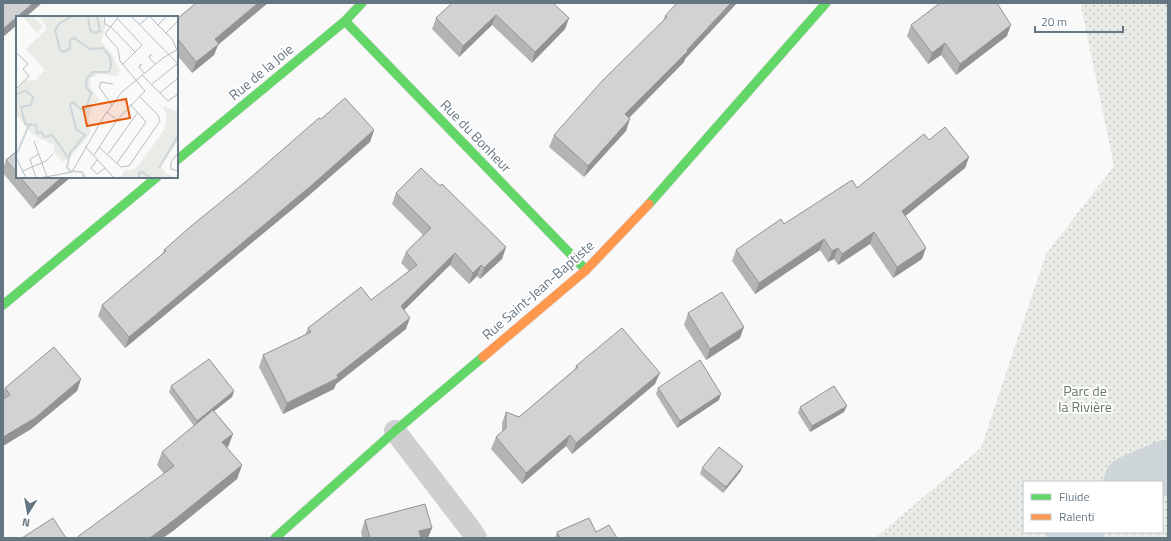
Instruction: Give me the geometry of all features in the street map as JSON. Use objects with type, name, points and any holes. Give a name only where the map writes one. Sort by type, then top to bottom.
[{"type":"street","name":"Rue de la Joie","points":[[178,159],[345,20],[362,3]]},
{"type":"street","name":"Rue Saint-Jean-Baptiste","points":[[275,538],[395,431],[586,270],[664,189],[826,3]]},
{"type":"street","name":"Rue du Bonheur","points":[[345,20],[586,270]]},
{"type":"street","points":[[3,306],[156,178]]},
{"type":"street","points":[[395,431],[476,538]]},
{"type":"green space","name":"Parc de la Rivière","points":[[1083,3],[1168,3],[1168,538],[875,538],[981,448],[1046,254],[1114,166],[1081,6]]},
{"type":"building","points":[[3,3],[33,3],[18,16],[16,16],[16,18],[3,29]]},
{"type":"building","points":[[196,3],[258,3],[215,39],[219,44],[196,62],[178,39],[178,18]]},
{"type":"building","points":[[452,3],[553,3],[569,18],[535,52],[496,15],[463,46],[436,18]]},
{"type":"building","points":[[677,3],[731,3],[687,50],[688,51],[625,114],[630,119],[588,166],[554,135],[603,80],[667,17],[665,16]]},
{"type":"building","points":[[940,3],[997,3],[1011,25],[960,64],[945,43],[932,53],[911,25]]},
{"type":"building","points":[[345,98],[374,130],[312,185],[129,337],[102,305],[166,251],[164,250],[190,227],[249,179],[319,118],[321,119]]},
{"type":"building","points":[[945,127],[969,157],[902,211],[926,248],[897,267],[874,232],[842,254],[838,248],[832,251],[824,239],[759,283],[736,250],[781,219],[784,224],[852,180],[857,188],[924,134],[929,140]]},
{"type":"building","points":[[16,152],[16,172],[6,160]]},
{"type":"building","points":[[421,168],[440,186],[442,184],[506,247],[484,268],[481,265],[473,273],[455,253],[401,306],[410,318],[337,375],[338,378],[287,403],[263,355],[311,332],[308,328],[361,287],[371,300],[417,265],[406,252],[431,228],[396,193]]},
{"type":"building","points":[[21,178],[61,178],[38,198]]},
{"type":"building","points":[[722,292],[744,327],[710,349],[688,313]]},
{"type":"building","points":[[622,328],[660,373],[576,443],[570,435],[526,473],[496,437],[506,428],[506,412],[519,417],[578,367],[576,366]]},
{"type":"building","points":[[54,347],[81,379],[35,418],[3,437],[3,399],[10,395],[5,388]]},
{"type":"building","points":[[209,359],[234,391],[197,421],[171,386]]},
{"type":"building","points":[[700,360],[721,394],[680,421],[658,388]]},
{"type":"building","points":[[834,386],[847,406],[812,426],[800,407]]},
{"type":"building","points":[[213,410],[233,434],[222,442],[242,465],[150,538],[76,538],[174,466],[162,452]]},
{"type":"building","points":[[719,447],[743,466],[726,487],[702,468]]},
{"type":"building","points":[[425,504],[432,528],[419,531],[421,538],[370,538],[365,520]]},
{"type":"building","points":[[53,518],[66,538],[22,538]]},
{"type":"building","points":[[589,518],[596,532],[609,525],[617,538],[560,538],[557,532]]},
{"type":"waterway","points":[[1132,481],[1168,466]]},
{"type":"waterway","points":[[1073,538],[1077,533]]},
{"type":"traffic: fast","points":[[178,159],[345,21],[362,3]]},
{"type":"traffic: fast","points":[[649,204],[826,3]]},
{"type":"traffic: fast","points":[[345,21],[586,270]]},
{"type":"traffic: fast","points":[[3,305],[156,178]]},
{"type":"traffic: fast","points":[[275,538],[395,431],[483,357]]},
{"type":"traffic: slow","points":[[483,357],[586,270],[649,204]]}]
